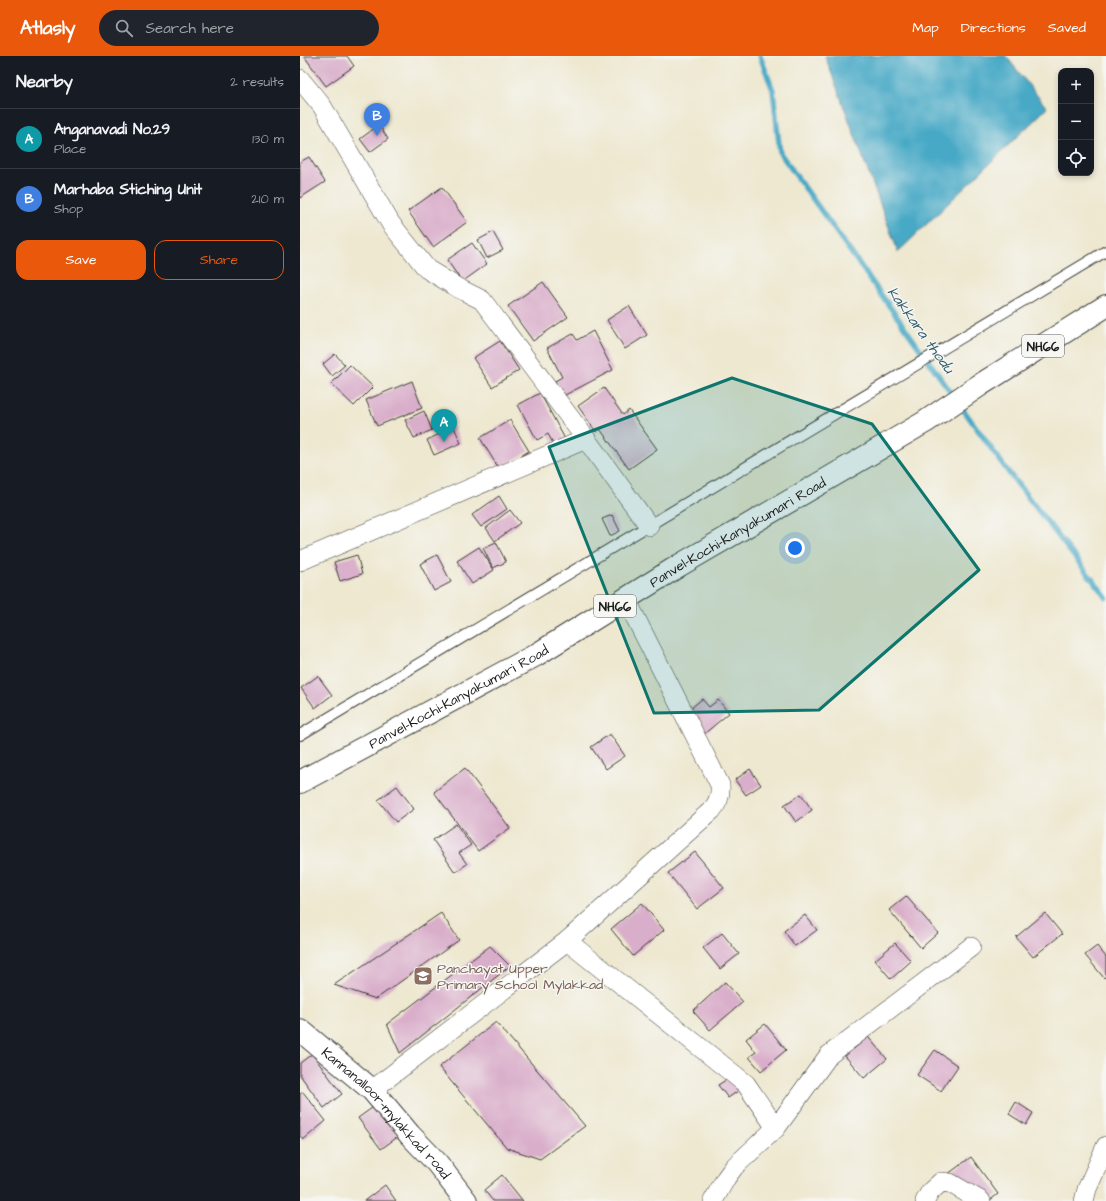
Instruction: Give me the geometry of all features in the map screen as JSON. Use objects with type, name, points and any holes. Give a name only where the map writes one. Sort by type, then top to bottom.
[{"type":"main road","name":"Panvel-Kochi-Kanyakumari Road","points":[[300,782],[536,655],[680,565],[925,422],[980,385],[1106,306]]},
{"type":"main road","name":"Kannanalloor-mylakkad road","points":[[300,1030],[372,1090],[436,1163],[466,1201]]},
{"type":"street","points":[[300,78],[322,106],[391,224],[427,270],[482,300],[649,526]]},
{"type":"street","points":[[300,561],[586,439]]},
{"type":"street","points":[[372,1090],[567,941],[716,805],[721,791],[720,785],[626,599]]},
{"type":"street","points":[[567,941],[746,1084],[776,1128]]},
{"type":"street","points":[[713,1201],[734,1167],[776,1128],[829,1055],[971,947]]},
{"type":"street","points":[[1084,1201],[1087,1189],[1106,1146]]},
{"type":"street","points":[[925,1201],[930,1192],[941,1182],[950,1183],[981,1201]]},
{"type":"lane","points":[[300,735],[1106,251]]},
{"type":"highlighted area","points":[[732,378],[872,424],[979,570],[819,710],[654,713],[549,447]]},
{"type":"water","points":[[825,56],[1006,56],[1047,108],[898,252]]},
{"type":"building","points":[[304,56],[347,56],[354,66],[326,86]]},
{"type":"building","points":[[379,125],[388,139],[370,152],[360,139]]},
{"type":"building","points":[[309,157],[325,182],[300,198],[300,162]]},
{"type":"building","points":[[442,187],[467,222],[433,247],[408,211]]},
{"type":"building","points":[[493,232],[503,250],[487,258],[478,240]]},
{"type":"building","points":[[472,243],[487,264],[462,282],[447,260]]},
{"type":"building","points":[[543,282],[568,317],[533,341],[508,306]]},
{"type":"building","points":[[629,306],[647,335],[625,349],[607,320]]},
{"type":"building","points":[[593,331],[613,370],[563,396],[555,381],[562,377],[547,348],[573,334],[577,340]]},
{"type":"building","points":[[500,341],[519,370],[492,387],[473,358]]},
{"type":"building","points":[[335,354],[345,365],[332,376],[323,364]]},
{"type":"building","points":[[350,365],[373,387],[354,406],[331,384]]},
{"type":"building","points":[[412,381],[422,408],[377,426],[366,400]]},
{"type":"building","points":[[604,388],[623,415],[629,410],[657,449],[629,469],[600,429],[596,432],[578,406]]},
{"type":"building","points":[[540,393],[565,439],[554,445],[548,434],[537,440],[518,405]]},
{"type":"building","points":[[424,411],[432,430],[414,438],[405,420]]},
{"type":"building","points":[[510,420],[529,451],[499,469],[480,438]]},
{"type":"building","points":[[454,427],[461,443],[434,455],[427,440]]},
{"type":"building","points":[[499,496],[507,509],[481,527],[472,515]]},
{"type":"building","points":[[510,510],[520,523],[495,541],[486,528]]},
{"type":"building","points":[[612,515],[620,531],[610,536],[602,519]]},
{"type":"building","points":[[496,542],[506,562],[493,568],[483,548]]},
{"type":"building","points":[[479,547],[494,570],[472,584],[457,561]]},
{"type":"building","points":[[357,555],[362,574],[340,581],[334,562]]},
{"type":"building","points":[[437,555],[451,582],[434,591],[420,564]]},
{"type":"building","points":[[318,676],[332,695],[315,708],[301,688]]},
{"type":"building","points":[[702,699],[709,707],[718,700],[729,713],[704,734],[686,712]]},
{"type":"building","points":[[610,734],[625,756],[606,769],[591,747]]},
{"type":"building","points":[[465,768],[510,828],[478,851],[434,792]]},
{"type":"building","points":[[750,769],[761,785],[746,795],[735,780]]},
{"type":"building","points":[[397,786],[414,809],[396,822],[378,800]]},
{"type":"building","points":[[801,794],[812,810],[796,822],[784,805]]},
{"type":"building","points":[[456,824],[471,845],[459,853],[467,864],[455,872],[433,840]]},
{"type":"building","points":[[695,852],[724,888],[697,909],[668,873]]},
{"type":"building","points":[[906,896],[938,933],[921,948],[889,910]]},
{"type":"building","points":[[642,903],[664,930],[633,956],[611,929]]},
{"type":"building","points":[[441,913],[459,940],[376,999],[334,985]]},
{"type":"building","points":[[1045,913],[1062,934],[1033,957],[1016,937]]},
{"type":"building","points":[[805,915],[817,930],[795,946],[784,931]]},
{"type":"building","points":[[722,933],[739,954],[720,969],[703,948]]},
{"type":"building","points":[[895,943],[911,961],[891,979],[875,960]]},
{"type":"building","points":[[490,946],[510,966],[400,1053],[387,1024]]},
{"type":"building","points":[[1097,946],[1106,957],[1106,976],[1104,978],[1085,955]]},
{"type":"building","points":[[725,982],[743,1002],[710,1030],[693,1011]]},
{"type":"building","points":[[496,1022],[585,1126],[540,1159],[507,1148],[439,1067]]},
{"type":"building","points":[[765,1024],[786,1050],[761,1071],[749,1057],[756,1052],[746,1039]]},
{"type":"building","points":[[868,1037],[887,1059],[864,1078],[845,1056]]},
{"type":"building","points":[[935,1050],[958,1066],[941,1091],[917,1075]]},
{"type":"building","points":[[312,1054],[342,1094],[324,1108],[300,1075],[300,1063]]},
{"type":"building","points":[[729,1078],[738,1091],[728,1098],[718,1085]]},
{"type":"building","points":[[303,1092],[326,1121],[303,1140],[300,1136],[300,1094]]},
{"type":"building","points":[[1016,1102],[1033,1113],[1026,1125],[1009,1114]]},
{"type":"building","points":[[376,1105],[399,1136],[381,1149],[358,1118]]},
{"type":"building","points":[[971,1157],[998,1194],[989,1201],[944,1177]]},
{"type":"building","points":[[502,1175],[523,1201],[493,1201],[484,1190]]},
{"type":"building","points":[[385,1185],[396,1201],[364,1201]]},
{"type":"waterway","name":"kakkara thodu","points":[[760,56],[773,90],[780,153],[955,398]]},
{"type":"waterway","name":"kakkara thodu","points":[[960,405],[1009,473],[1106,597]]},
{"type":"place","name":"Marhaba Stiching Unit","points":[[377,136]]},
{"type":"place","name":"Anganavadi No.29","points":[[444,442]]},
{"type":"place","name":"Panchayat Upper Primary School Mylakkad","points":[[423,976]]}]
